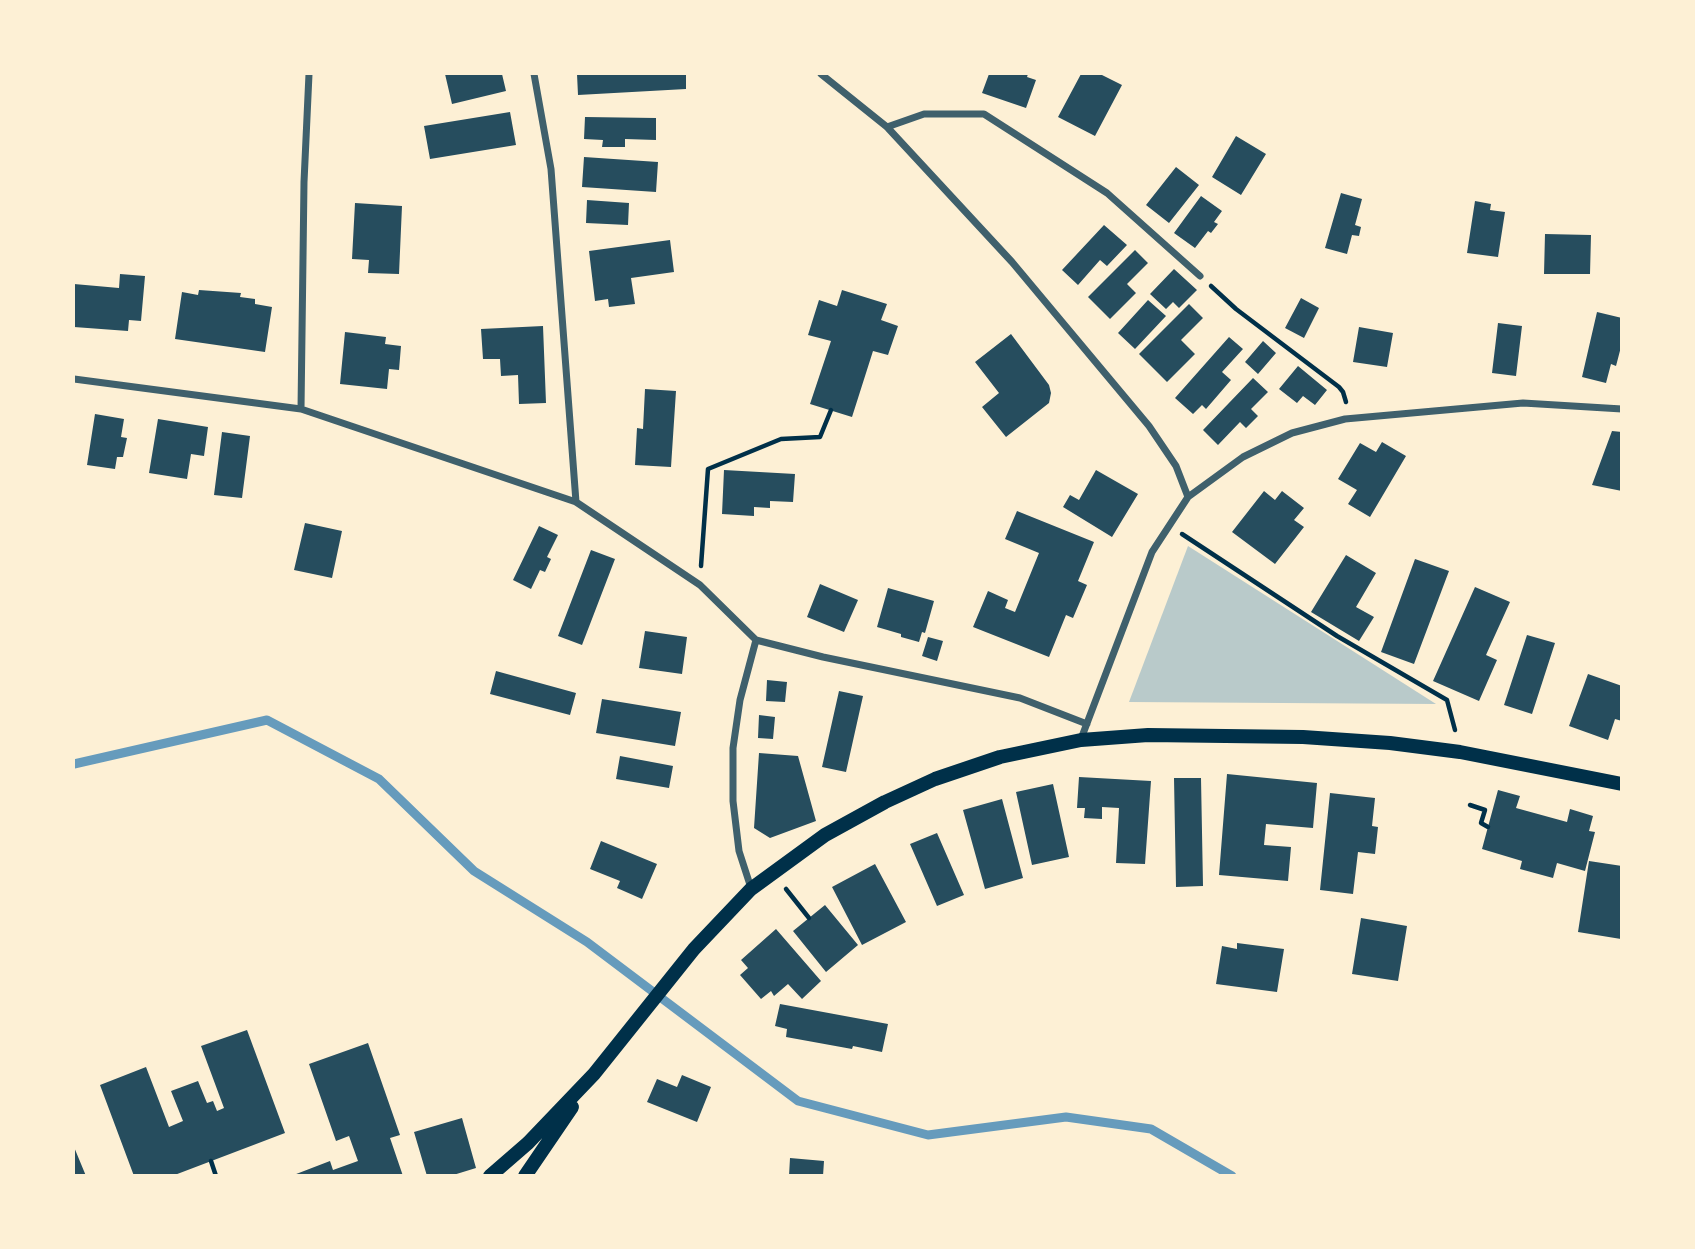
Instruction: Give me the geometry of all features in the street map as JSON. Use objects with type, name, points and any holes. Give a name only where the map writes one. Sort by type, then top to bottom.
[{"type":"main road","points":[[525,1175],[594,1074],[694,949],[751,889],[825,835],[885,802],[935,779],[1000,757],[1081,740],[1148,735],[1303,737],[1390,743],[1460,752],[1622,785]]},
{"type":"main road","points":[[490,1175],[528,1143],[594,1074]]},
{"type":"street","points":[[301,409],[304,182],[309,74]]},
{"type":"street","points":[[534,74],[551,169],[576,502]]},
{"type":"street","points":[[821,74],[887,127],[1012,262],[1149,426],[1176,466],[1188,497]]},
{"type":"street","points":[[887,127],[923,114],[984,114],[1107,193],[1200,276]]},
{"type":"street","points":[[74,379],[301,409],[576,502],[700,585],[756,640],[823,657],[1020,698],[1087,724]]},
{"type":"street","points":[[1081,740],[1152,552],[1188,497],[1243,457],[1292,433],[1345,419],[1523,403],[1622,409]]},
{"type":"street","points":[[751,889],[739,851],[733,801],[733,748],[740,700],[756,640]]},
{"type":"path","points":[[1200,276],[1236,309],[1339,387],[1346,402],[1345,419]]},
{"type":"path","points":[[700,585],[708,469],[781,439],[820,437],[831,411]]},
{"type":"path","points":[[1169,526],[1337,636],[1447,700],[1460,752]]},
{"type":"path","points":[[1470,805],[1485,810],[1481,823],[1488,827]]},
{"type":"path","points":[[800,906],[809,918]]},
{"type":"path","points":[[211,1161],[216,1175]]},
{"type":"shaded area","points":[[1188,546],[1436,704],[1129,702]]},
{"type":"building","points":[[445,74],[502,74],[506,91],[452,104]]},
{"type":"building","points":[[577,74],[686,74],[686,89],[578,95]]},
{"type":"building","points":[[989,74],[1028,74],[1027,77],[1036,80],[1026,108],[982,93]]},
{"type":"building","points":[[1081,74],[1100,74],[1122,85],[1095,136],[1058,117]]},
{"type":"building","points":[[510,112],[516,145],[430,159],[424,126]]},
{"type":"building","points":[[585,117],[656,118],[656,140],[625,139],[625,147],[602,147],[603,140],[584,139]]},
{"type":"building","points":[[1236,136],[1266,154],[1241,195],[1212,177]]},
{"type":"building","points":[[584,157],[658,162],[656,192],[582,187]]},
{"type":"building","points":[[1176,167],[1199,185],[1169,223],[1146,205]]},
{"type":"building","points":[[1341,193],[1362,199],[1355,225],[1361,227],[1359,236],[1352,235],[1347,254],[1325,248]]},
{"type":"building","points":[[1201,196],[1222,211],[1214,222],[1218,224],[1211,233],[1208,231],[1195,248],[1174,233]]},
{"type":"building","points":[[587,200],[629,203],[628,225],[586,223]]},
{"type":"building","points":[[1475,201],[1491,204],[1490,210],[1505,212],[1498,257],[1467,253]]},
{"type":"building","points":[[355,203],[402,206],[399,274],[368,273],[369,260],[352,259]]},
{"type":"building","points":[[1104,225],[1127,245],[1107,266],[1100,260],[1078,285],[1062,270]]},
{"type":"building","points":[[1545,234],[1591,235],[1590,274],[1544,274]]},
{"type":"building","points":[[670,240],[674,272],[631,278],[635,304],[609,307],[608,299],[595,301],[589,251]]},
{"type":"building","points":[[1135,250],[1148,263],[1127,284],[1136,293],[1110,319],[1088,297]]},
{"type":"building","points":[[1174,269],[1197,290],[1179,308],[1173,302],[1166,309],[1150,294]]},
{"type":"building","points":[[120,274],[145,276],[141,321],[129,320],[128,331],[74,327],[74,284],[119,288]]},
{"type":"building","points":[[199,290],[241,293],[240,297],[255,299],[255,304],[272,307],[265,352],[175,339],[182,292],[198,295]]},
{"type":"building","points":[[842,290],[887,304],[881,320],[898,326],[888,355],[873,351],[852,417],[810,404],[831,341],[808,335],[819,300],[837,306]]},
{"type":"building","points":[[1301,298],[1319,308],[1304,338],[1285,328]]},
{"type":"building","points":[[1148,300],[1166,316],[1135,349],[1118,333]]},
{"type":"building","points":[[1189,304],[1203,318],[1181,340],[1195,354],[1167,382],[1139,354]]},
{"type":"building","points":[[1597,312],[1622,318],[1622,343],[1616,366],[1611,364],[1606,383],[1582,377]]},
{"type":"building","points":[[1498,323],[1522,326],[1516,376],[1492,373]]},
{"type":"building","points":[[543,326],[546,403],[519,404],[518,375],[501,376],[500,359],[483,359],[481,329]]},
{"type":"building","points":[[1359,327],[1393,333],[1387,367],[1353,362]]},
{"type":"building","points":[[345,332],[386,337],[385,344],[401,346],[399,370],[389,369],[387,389],[340,384]]},
{"type":"building","points":[[1011,334],[1049,385],[1051,393],[1049,403],[1006,437],[982,407],[999,393],[975,362]]},
{"type":"building","points":[[1229,337],[1243,349],[1222,372],[1231,380],[1206,409],[1202,405],[1193,414],[1175,398]]},
{"type":"building","points":[[1263,341],[1276,353],[1258,374],[1245,362]]},
{"type":"building","points":[[1298,366],[1327,390],[1315,405],[1303,396],[1297,403],[1279,389]]},
{"type":"building","points":[[1253,378],[1268,392],[1251,409],[1258,416],[1246,428],[1240,422],[1218,445],[1203,430]]},
{"type":"building","points":[[645,389],[676,391],[671,467],[635,465],[637,428],[643,429]]},
{"type":"building","points":[[95,414],[124,419],[121,437],[127,438],[123,457],[117,457],[115,469],[87,465]]},
{"type":"building","points":[[158,419],[208,427],[204,456],[191,454],[187,479],[149,473]]},
{"type":"building","points":[[1612,431],[1622,432],[1622,491],[1592,485]]},
{"type":"building","points":[[222,432],[250,436],[242,498],[214,495]]},
{"type":"building","points":[[1382,442],[1406,456],[1370,517],[1348,504],[1357,490],[1338,479],[1360,443],[1376,452]]},
{"type":"building","points":[[724,470],[795,474],[793,502],[770,501],[770,508],[754,507],[754,516],[722,514]]},
{"type":"building","points":[[1096,470],[1138,494],[1112,537],[1063,507],[1070,495],[1079,500]]},
{"type":"building","points":[[1264,491],[1275,500],[1282,491],[1304,508],[1294,520],[1304,527],[1275,564],[1232,532]]},
{"type":"building","points":[[1017,511],[1094,542],[1078,581],[1087,585],[1073,618],[1066,615],[1049,657],[973,627],[988,591],[1008,600],[1005,608],[1015,612],[1039,553],[1005,539]]},
{"type":"building","points":[[305,523],[342,531],[332,578],[294,570]]},
{"type":"building","points":[[539,526],[558,535],[547,557],[551,559],[545,572],[540,570],[531,589],[513,580]]},
{"type":"building","points":[[591,550],[615,559],[582,645],[558,636]]},
{"type":"building","points":[[1346,555],[1376,573],[1356,607],[1374,617],[1359,641],[1311,612]]},
{"type":"building","points":[[1415,559],[1449,571],[1414,664],[1381,652]]},
{"type":"building","points":[[820,584],[858,600],[844,632],[807,617]]},
{"type":"building","points":[[1475,587],[1510,602],[1486,655],[1497,660],[1479,701],[1433,681]]},
{"type":"building","points":[[888,588],[934,601],[925,633],[922,632],[919,642],[877,627]]},
{"type":"building","points":[[645,631],[687,637],[682,674],[639,668]]},
{"type":"building","points":[[1527,635],[1555,643],[1532,714],[1504,705]]},
{"type":"building","points":[[928,637],[943,641],[937,661],[922,656]]},
{"type":"building","points":[[496,671],[576,693],[570,715],[490,694]]},
{"type":"building","points":[[1588,674],[1622,686],[1622,721],[1615,719],[1608,740],[1569,726]]},
{"type":"building","points":[[767,680],[787,682],[785,702],[766,701]]},
{"type":"building","points":[[839,691],[863,696],[846,772],[822,767]]},
{"type":"building","points":[[602,699],[681,712],[675,746],[596,733]]},
{"type":"building","points":[[759,715],[775,717],[773,739],[758,738]]},
{"type":"building","points":[[759,753],[798,756],[816,821],[770,838],[754,828]]},
{"type":"building","points":[[620,756],[673,766],[669,788],[616,779]]},
{"type":"building","points":[[1227,774],[1317,783],[1313,828],[1266,824],[1264,845],[1291,847],[1288,881],[1219,875]]},
{"type":"building","points":[[1079,777],[1151,781],[1145,864],[1116,863],[1119,808],[1102,807],[1102,819],[1084,818],[1085,808],[1077,808]]},
{"type":"building","points":[[1174,778],[1201,778],[1203,886],[1176,887]]},
{"type":"building","points":[[1053,784],[1069,857],[1032,865],[1016,792]]},
{"type":"building","points":[[1498,790],[1520,796],[1516,808],[1567,822],[1570,809],[1593,816],[1589,831],[1595,832],[1585,871],[1557,863],[1553,878],[1520,869],[1522,861],[1482,849]]},
{"type":"building","points":[[1330,793],[1375,798],[1372,826],[1378,827],[1375,854],[1358,852],[1353,894],[1320,890]]},
{"type":"building","points":[[1002,799],[1023,878],[985,889],[963,810]]},
{"type":"building","points":[[937,833],[964,895],[937,906],[910,844]]},
{"type":"building","points":[[601,841],[657,864],[642,899],[617,888],[620,881],[590,869]]},
{"type":"building","points":[[1589,861],[1622,866],[1621,939],[1578,932]]},
{"type":"building","points":[[875,864],[906,922],[862,945],[832,887]]},
{"type":"building","points":[[825,905],[858,945],[826,972],[793,931]]},
{"type":"building","points":[[1361,918],[1407,926],[1398,981],[1352,974]]},
{"type":"building","points":[[776,929],[821,981],[802,999],[788,984],[774,996],[771,991],[761,999],[740,975],[748,968],[741,960]]},
{"type":"building","points":[[1237,943],[1284,949],[1277,992],[1216,984],[1222,946],[1237,949]]},
{"type":"building","points":[[780,1004],[888,1024],[882,1052],[786,1037],[787,1029],[775,1026]]},
{"type":"building","points":[[247,1030],[285,1133],[172,1176],[134,1176],[100,1085],[146,1067],[169,1127],[183,1121],[171,1091],[198,1081],[207,1103],[213,1101],[217,1111],[224,1108],[201,1046]]},
{"type":"building","points":[[368,1043],[400,1135],[390,1138],[403,1176],[291,1176],[330,1161],[333,1170],[358,1161],[349,1136],[336,1141],[309,1064]]},
{"type":"building","points":[[682,1075],[711,1087],[697,1122],[647,1102],[657,1079],[677,1087]]},
{"type":"building","points":[[462,1118],[476,1168],[450,1176],[427,1176],[414,1132]]},
{"type":"building","points":[[74,1147],[86,1176],[74,1176]]},
{"type":"building","points":[[790,1158],[824,1161],[823,1176],[789,1176]]},
{"type":"waterway","points":[[74,764],[267,720],[379,779],[474,871],[587,942],[798,1101],[928,1135],[1066,1117],[1151,1129],[1232,1176]]}]
